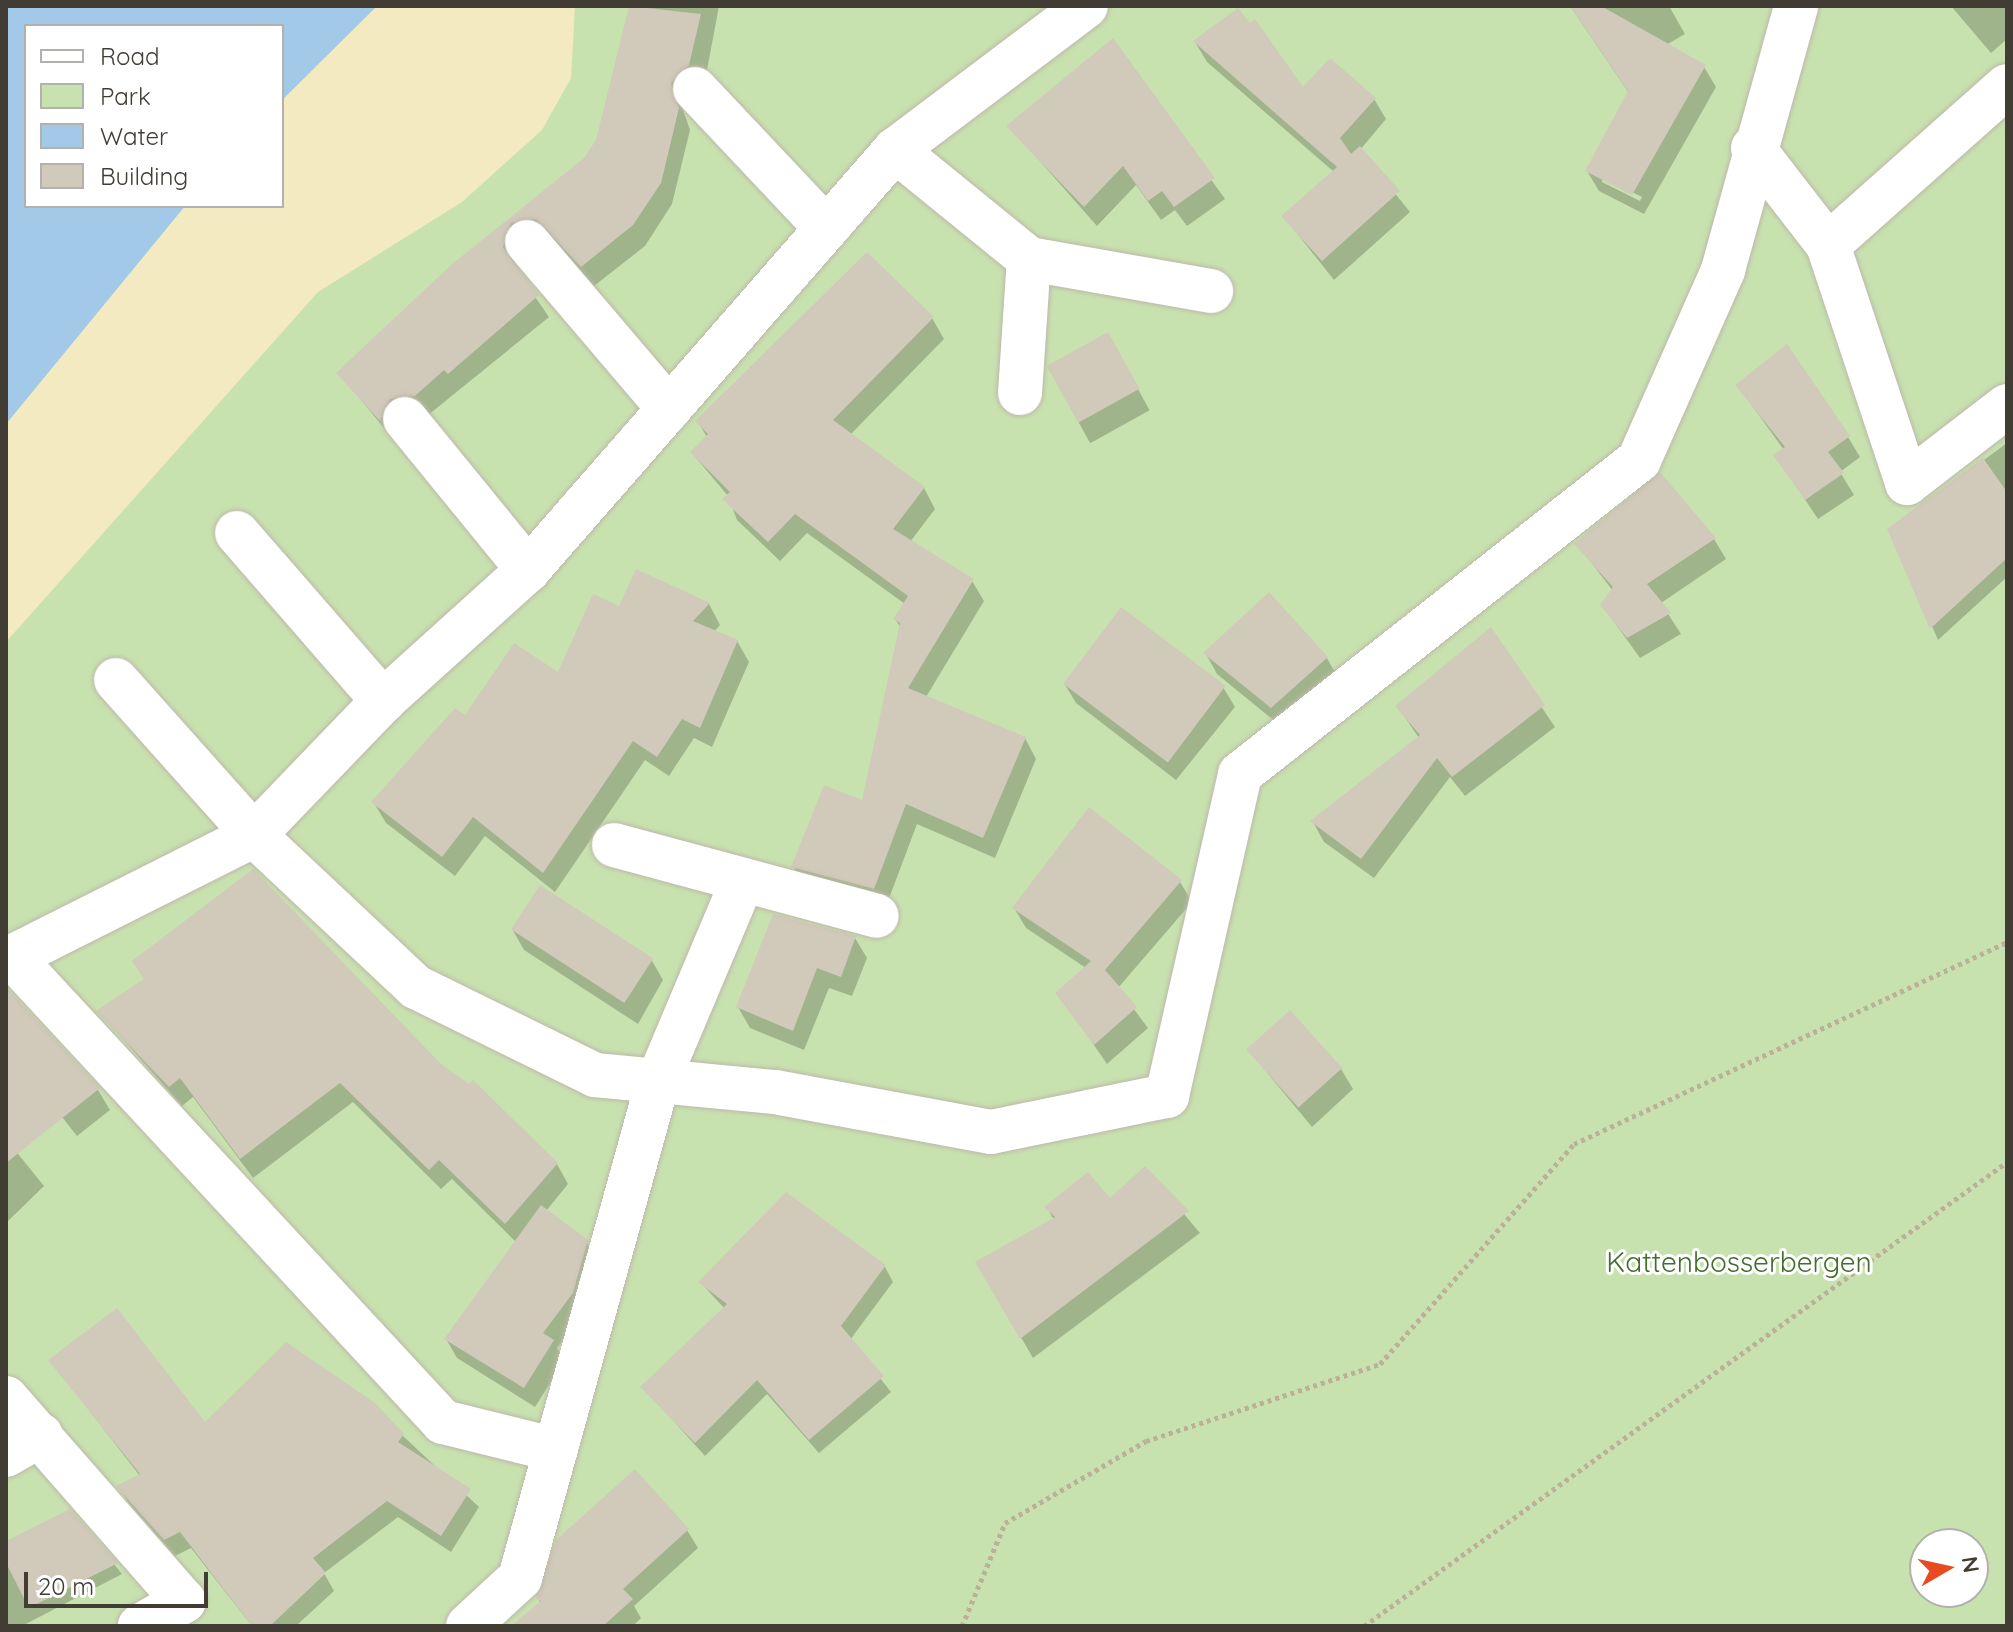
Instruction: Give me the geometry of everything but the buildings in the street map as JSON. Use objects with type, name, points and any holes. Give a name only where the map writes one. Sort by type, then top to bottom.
[{"type":"lane","points":[[556,1450],[443,1422],[9,958],[254,835],[383,701],[528,570],[895,150],[1086,6]]},
{"type":"lane","points":[[116,680],[254,835],[416,987],[595,1075],[775,1092],[991,1132],[1167,1096],[1240,774],[1639,460],[1723,270],[1753,148],[1796,6]]},
{"type":"lane","points":[[1828,245],[2007,86]]},
{"type":"lane","points":[[695,89],[826,228]]},
{"type":"lane","points":[[1753,148],[1828,245],[1907,483],[2007,406]]},
{"type":"lane","points":[[895,150],[1029,259],[1211,291]]},
{"type":"lane","points":[[527,242],[669,409]]},
{"type":"lane","points":[[1020,393],[1029,259]]},
{"type":"lane","points":[[405,419],[528,570]]},
{"type":"lane","points":[[237,533],[383,701]]},
{"type":"lane","points":[[614,845],[877,916]]},
{"type":"lane","points":[[468,1626],[520,1578],[658,1081],[743,880]]},
{"type":"lane","points":[[6,1398],[24,1445],[184,1601],[140,1626]]},
{"type":"path","points":[[962,1626],[1005,1523],[1146,1441],[1380,1364],[1574,1144],[2007,942]]},
{"type":"path","points":[[1364,1626],[2007,1162]]},
{"type":"green space","name":"Kattenbosserbergen","points":[[6,6],[2007,6],[2007,1626],[6,1626]]},
{"type":"sand","points":[[377,6],[575,6],[571,78],[542,130],[462,202],[318,292],[6,642],[6,424],[183,208],[284,208],[284,98]]},
{"type":"water","points":[[6,6],[377,6],[284,98],[284,24],[24,24],[24,208],[183,208],[6,424]]}]
